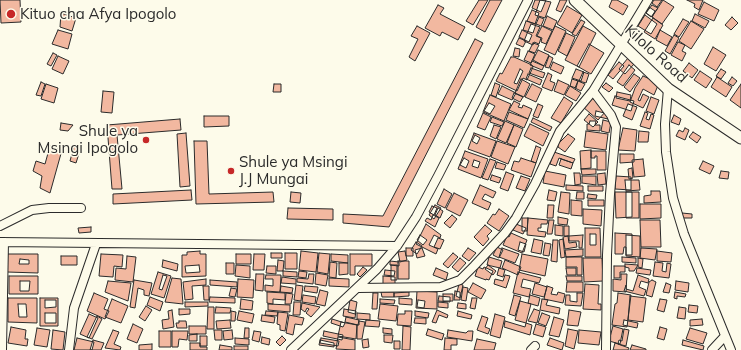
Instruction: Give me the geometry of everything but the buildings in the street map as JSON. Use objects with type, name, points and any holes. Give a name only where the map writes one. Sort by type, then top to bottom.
[{"type":"main road","name":"Kilolo Road","points":[[575,0],[668,89],[741,138]]},
{"type":"street","points":[[291,350],[358,288],[397,246],[416,217],[438,176],[528,0]]},
{"type":"street","points":[[358,288],[441,286],[460,280],[506,233],[525,203],[560,131],[593,92],[648,0]]},
{"type":"street","points":[[668,89],[665,124],[666,152],[673,198],[684,234],[731,350]]},
{"type":"street","points":[[593,92],[611,115],[616,127],[610,194],[607,255],[606,350]]},
{"type":"street","points":[[0,226],[32,210],[49,208],[81,208]]},
{"type":"street","points":[[2,350],[2,242],[96,244],[257,244],[337,247],[397,246]]},
{"type":"street","points":[[69,350],[74,308],[96,244]]},
{"type":"street","points":[[712,350],[725,336]]},
{"type":"place","name":"Kituo cha Afya Ipogolo","points":[[11,14]]},
{"type":"place","name":"Shule ya Msingi Ipogolo","points":[[146,140]]},
{"type":"place","name":"Shule ya Msingi J.J Mungai","points":[[231,171]]}]
